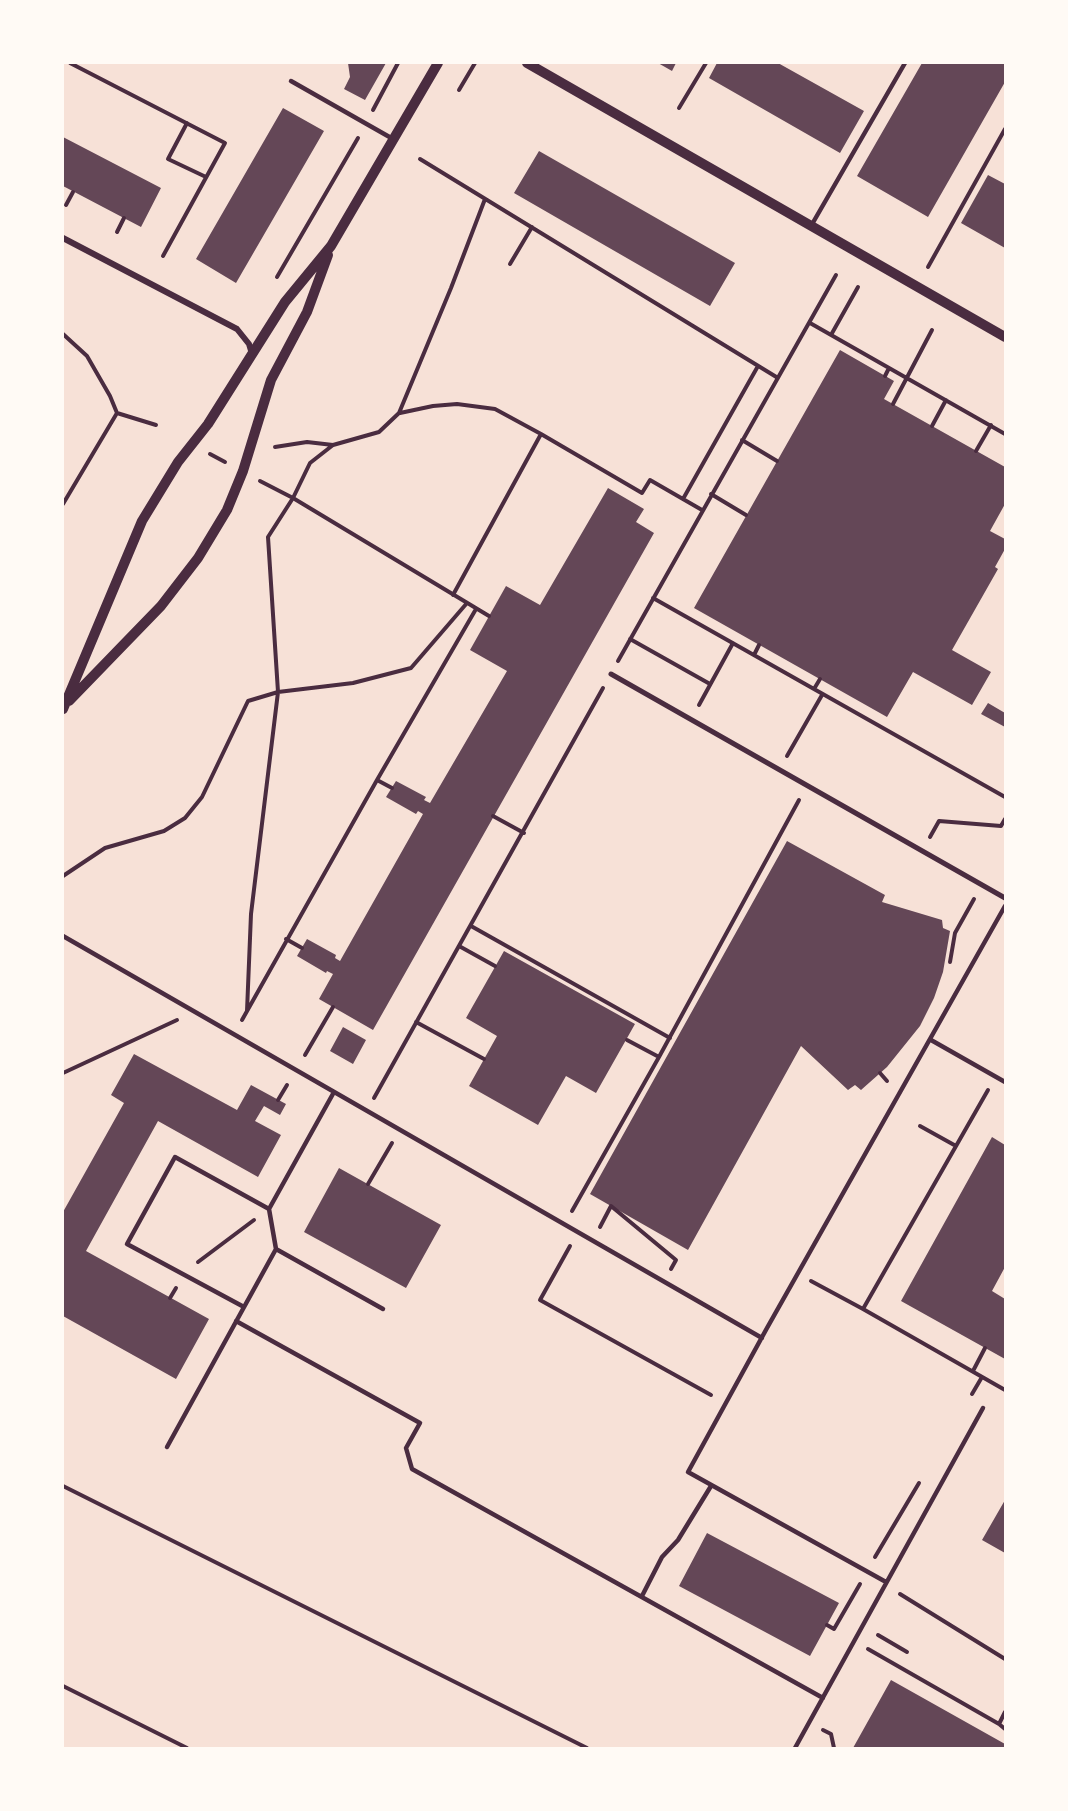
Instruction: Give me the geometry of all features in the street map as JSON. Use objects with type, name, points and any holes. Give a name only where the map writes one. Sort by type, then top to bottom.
[{"type":"street","points":[[64,708],[142,521],[178,462],[208,424],[285,302],[331,246],[438,63]]},
{"type":"street","points":[[527,63],[1005,337]]},
{"type":"street","points":[[63,238],[237,329],[249,344],[252,354]]},
{"type":"street","points":[[64,708],[161,606],[198,558],[227,510],[243,471],[271,380],[308,312],[331,246]]},
{"type":"street","points":[[611,674],[1005,898]]},
{"type":"lane","points":[[811,226],[905,63]]},
{"type":"lane","points":[[291,81],[393,139]]},
{"type":"lane","points":[[886,1582],[688,1473],[1005,906]]},
{"type":"lane","points":[[63,936],[762,1338]]},
{"type":"lane","points":[[931,1040],[1005,1082]]},
{"type":"lane","points":[[167,1447],[276,1249],[270,1209],[334,1092]]},
{"type":"lane","points":[[244,1307],[127,1244],[175,1157],[270,1209]]},
{"type":"lane","points":[[276,1249],[383,1309]]},
{"type":"lane","points":[[236,1321],[420,1423],[406,1448],[412,1469],[823,1698]]},
{"type":"lane","points":[[795,1748],[983,1408]]},
{"type":"lane","points":[[642,1596],[662,1557],[678,1540],[711,1486]]},
{"type":"path","points":[[69,63],[225,142],[163,256]]},
{"type":"path","points":[[459,90],[475,63]]},
{"type":"path","points":[[679,108],[706,63]]},
{"type":"path","points":[[187,123],[168,159],[206,177]]},
{"type":"path","points":[[928,267],[1005,129]]},
{"type":"path","points":[[420,159],[778,378]]},
{"type":"path","points":[[66,205],[73,192]]},
{"type":"path","points":[[275,447],[307,442],[333,445],[380,432],[399,413],[485,199]]},
{"type":"path","points":[[117,232],[124,218]]},
{"type":"path","points":[[510,264],[532,227]]},
{"type":"path","points":[[366,1111],[836,275]]},
{"type":"path","points":[[831,336],[858,287]]},
{"type":"path","points":[[810,323],[1005,434]]},
{"type":"path","points":[[893,404],[932,330]]},
{"type":"path","points":[[63,334],[87,356],[117,413]]},
{"type":"path","points":[[683,499],[759,366]]},
{"type":"path","points":[[885,376],[889,368]]},
{"type":"path","points":[[932,426],[946,400]]},
{"type":"path","points":[[399,413],[433,405],[457,404],[495,409],[642,493],[650,480],[702,510]]},
{"type":"path","points":[[117,413],[156,425]]},
{"type":"path","points":[[63,504],[117,413]]},
{"type":"path","points":[[976,451],[991,425]]},
{"type":"path","points":[[453,595],[541,434]]},
{"type":"path","points":[[742,440],[777,460]]},
{"type":"path","points":[[246,1011],[251,914],[278,692],[268,537],[310,463],[333,445]]},
{"type":"path","points":[[264,483],[489,616]]},
{"type":"path","points":[[711,494],[746,515]]},
{"type":"path","points":[[653,598],[1005,797]]},
{"type":"path","points":[[63,876],[105,848],[164,831],[185,818],[202,797],[248,701],[278,692],[353,683],[411,668],[467,603]]},
{"type":"path","points":[[233,1035],[376,780],[476,609]]},
{"type":"path","points":[[630,639],[710,684],[733,643]]},
{"type":"path","points":[[754,655],[759,645]]},
{"type":"path","points":[[814,689],[820,679]]},
{"type":"path","points":[[788,754],[822,694]]},
{"type":"path","points":[[376,780],[392,788]]},
{"type":"path","points":[[564,1225],[670,1038],[807,786]]},
{"type":"path","points":[[493,816],[524,833]]},
{"type":"path","points":[[922,850],[939,821],[1001,826],[1005,819]]},
{"type":"path","points":[[950,962],[955,933],[982,885]]},
{"type":"path","points":[[752,888],[759,892]]},
{"type":"path","points":[[471,927],[670,1038]]},
{"type":"path","points":[[727,933],[734,936]]},
{"type":"path","points":[[286,939],[302,948]]},
{"type":"path","points":[[459,946],[495,966]]},
{"type":"path","points":[[295,1070],[333,1007]]},
{"type":"path","points":[[63,1073],[194,1012]]},
{"type":"path","points":[[417,1022],[484,1059]]},
{"type":"path","points":[[627,1040],[659,1057]]},
{"type":"path","points":[[863,1309],[995,1077]]},
{"type":"path","points":[[920,1126],[956,1146]]},
{"type":"path","points":[[368,1184],[399,1130]]},
{"type":"path","points":[[593,1241],[611,1206],[676,1260],[664,1282]]},
{"type":"path","points":[[183,1273],[270,1209]]},
{"type":"path","points":[[578,1233],[540,1300],[726,1404]]},
{"type":"path","points":[[798,1274],[1005,1390]]},
{"type":"path","points":[[973,1371],[986,1348]]},
{"type":"path","points":[[63,1486],[587,1748]]},
{"type":"path","points":[[827,1625],[834,1629],[867,1571]]},
{"type":"path","points":[[900,1594],[1005,1659]]},
{"type":"path","points":[[878,1635],[907,1652]]},
{"type":"path","points":[[855,1640],[1005,1729]]},
{"type":"path","points":[[63,1686],[187,1748]]},
{"type":"path","points":[[999,1724],[1005,1712]]},
{"type":"path","points":[[823,1730],[831,1734],[834,1748]]},
{"type":"building","points":[[348,63],[386,63],[365,100],[344,89],[350,77]]},
{"type":"building","points":[[658,63],[676,63],[672,71]]},
{"type":"building","points":[[717,63],[778,63],[864,111],[840,153],[709,78]]},
{"type":"building","points":[[922,63],[1005,63],[1005,82],[928,217],[857,176]]},
{"type":"building","points":[[283,108],[324,131],[236,283],[196,259]]},
{"type":"building","points":[[63,137],[161,188],[141,227],[63,186]]},
{"type":"building","points":[[539,151],[735,263],[710,306],[514,193]]},
{"type":"building","points":[[988,175],[1005,184],[1005,248],[961,223]]},
{"type":"building","points":[[840,350],[894,381],[884,399],[1005,467],[1005,504],[990,531],[1005,539],[1005,549],[995,567],[998,569],[952,650],[991,672],[972,705],[913,672],[887,717],[694,608]]},
{"type":"building","points":[[608,488],[644,509],[636,522],[654,533],[373,1030],[319,999],[333,974],[327,971],[326,973],[297,956],[307,939],[336,955],[335,958],[340,961],[423,814],[418,811],[416,814],[386,797],[396,781],[426,797],[424,800],[430,803],[507,671],[470,650],[506,586],[540,605]]},
{"type":"building","points":[[988,703],[1005,713],[1005,727],[981,714]]},
{"type":"building","points":[[787,841],[885,895],[882,902],[942,920],[943,928],[950,931],[943,972],[934,998],[920,1026],[887,1067],[861,1090],[855,1085],[848,1090],[801,1046],[688,1250],[590,1194]]},
{"type":"building","points":[[504,951],[635,1024],[596,1093],[566,1076],[538,1125],[469,1086],[497,1036],[466,1018]]},
{"type":"building","points":[[343,1027],[366,1040],[353,1064],[330,1051]]},
{"type":"building","points":[[134,1054],[237,1110],[251,1085],[286,1104],[280,1115],[264,1106],[255,1121],[281,1135],[258,1177],[158,1121],[86,1251],[209,1319],[176,1379],[63,1316],[63,1212],[124,1103],[111,1095]]},
{"type":"building","points":[[992,1137],[1005,1145],[1005,1267],[992,1291],[1005,1299],[1005,1359],[901,1301]]},
{"type":"building","points":[[339,1168],[441,1225],[406,1288],[304,1232]]},
{"type":"building","points":[[1005,1500],[1005,1553],[982,1540]]},
{"type":"building","points":[[707,1533],[839,1603],[810,1656],[679,1586]]},
{"type":"building","points":[[891,1680],[1005,1744],[1005,1748],[853,1748]]}]
